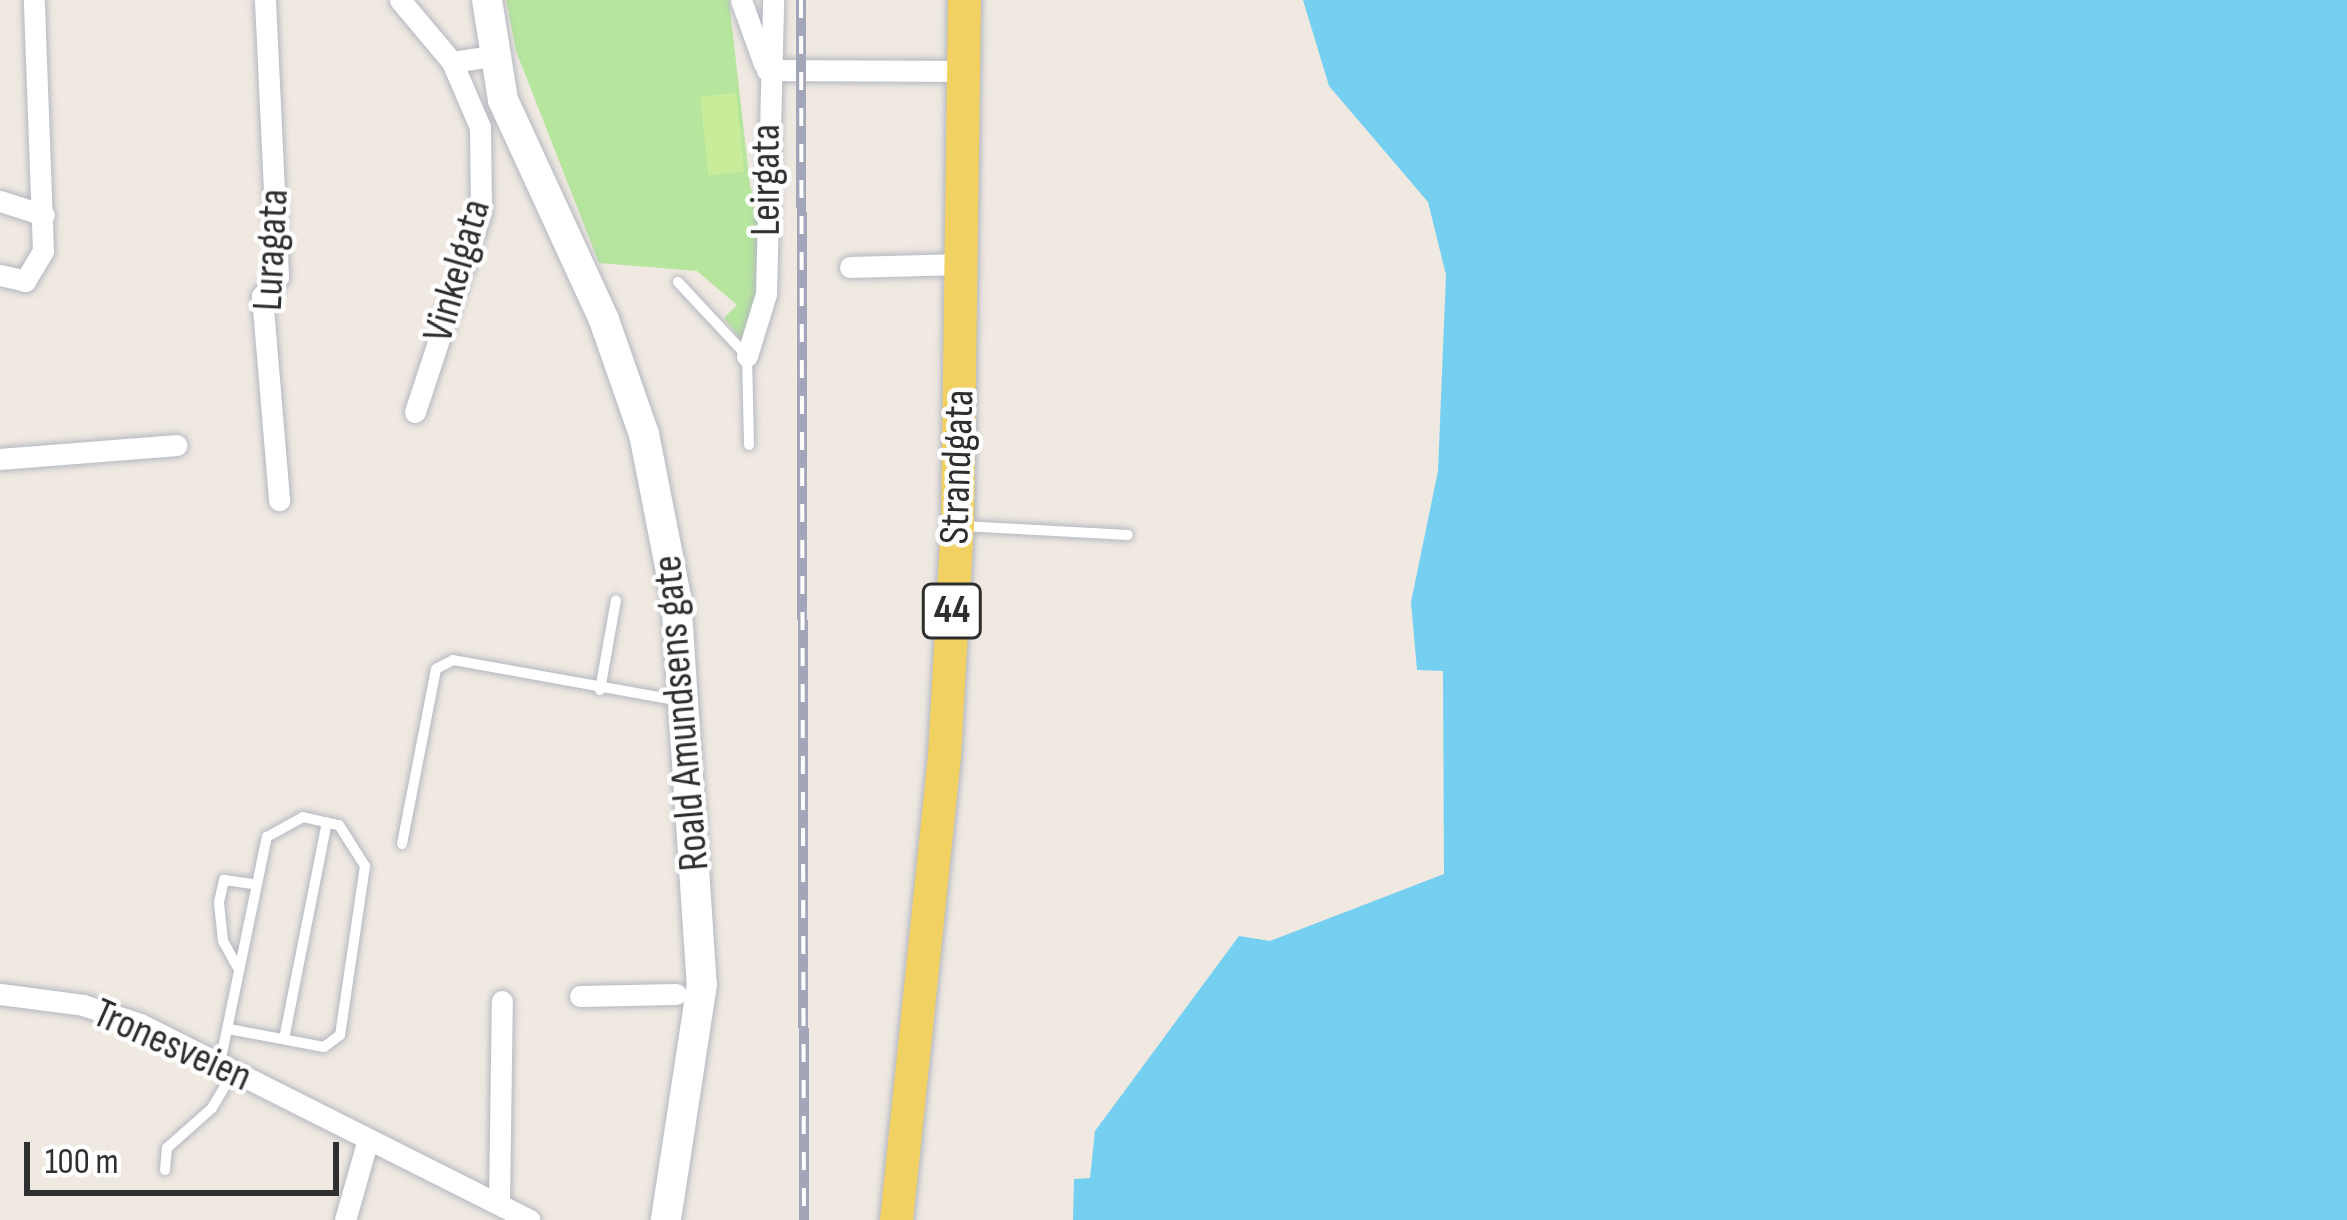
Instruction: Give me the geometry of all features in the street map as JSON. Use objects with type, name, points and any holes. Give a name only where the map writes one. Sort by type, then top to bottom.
[{"type":"main road","name":"Strandgata","points":[[896,1220],[942,779],[957,525],[964,0]]},
{"type":"street","name":"Luragata","points":[[265,0],[278,277],[262,296],[279,500]]},
{"type":"street","name":"Vinkelgata","points":[[400,0],[452,62],[480,128],[481,211],[415,412]]},
{"type":"street","name":"Roald Amundsens gate","points":[[487,0],[499,55],[547,165],[560,223],[604,320],[654,471],[685,701],[702,984],[666,1220]]},
{"type":"street","points":[[741,0],[767,70],[964,71]]},
{"type":"street","name":"Leirgata","points":[[747,356],[766,294],[772,0]]},
{"type":"street","points":[[0,275],[26,281],[43,251],[29,2]]},
{"type":"street","points":[[452,62],[499,55]]},
{"type":"street","points":[[0,201],[44,215]]},
{"type":"street","points":[[850,267],[962,264]]},
{"type":"street","points":[[0,459],[176,445]]},
{"type":"street","name":"Tronesveien","points":[[0,994],[119,1016],[529,1220]]},
{"type":"street","points":[[580,996],[676,994]]},
{"type":"street","points":[[499,1204],[502,1001]]},
{"type":"street","points":[[345,1220],[368,1139]]},
{"type":"lane","points":[[678,282],[747,356],[749,445]]},
{"type":"lane","points":[[957,525],[1128,535]]},
{"type":"lane","points":[[600,690],[616,600]]},
{"type":"lane","points":[[402,844],[436,669],[453,660],[600,690],[685,701]]},
{"type":"lane","points":[[165,1170],[167,1148],[212,1108],[227,1067],[229,1028],[238,968],[267,837],[303,817],[348,831],[364,866],[340,1035],[324,1047],[229,1028]]},
{"type":"lane","points":[[284,1039],[327,822]]},
{"type":"lane","points":[[238,968],[223,941],[219,902],[224,880],[253,884]]},
{"type":"green space","points":[[506,0],[729,0],[750,185],[763,232],[759,295],[742,340],[724,318],[737,305],[697,271],[599,263],[516,51]]},
{"type":"green space","points":[[736,93],[744,172],[708,175],[700,97]]},
{"type":"water","points":[[1303,0],[2347,0],[2347,1220],[1073,1220],[1074,1179],[1090,1178],[1095,1131],[1239,936],[1270,941],[1444,874],[1443,671],[1417,670],[1411,602],[1438,471],[1446,275],[1428,202],[1329,86]]},
{"type":"railway","points":[[801,0],[804,1220]]}]
